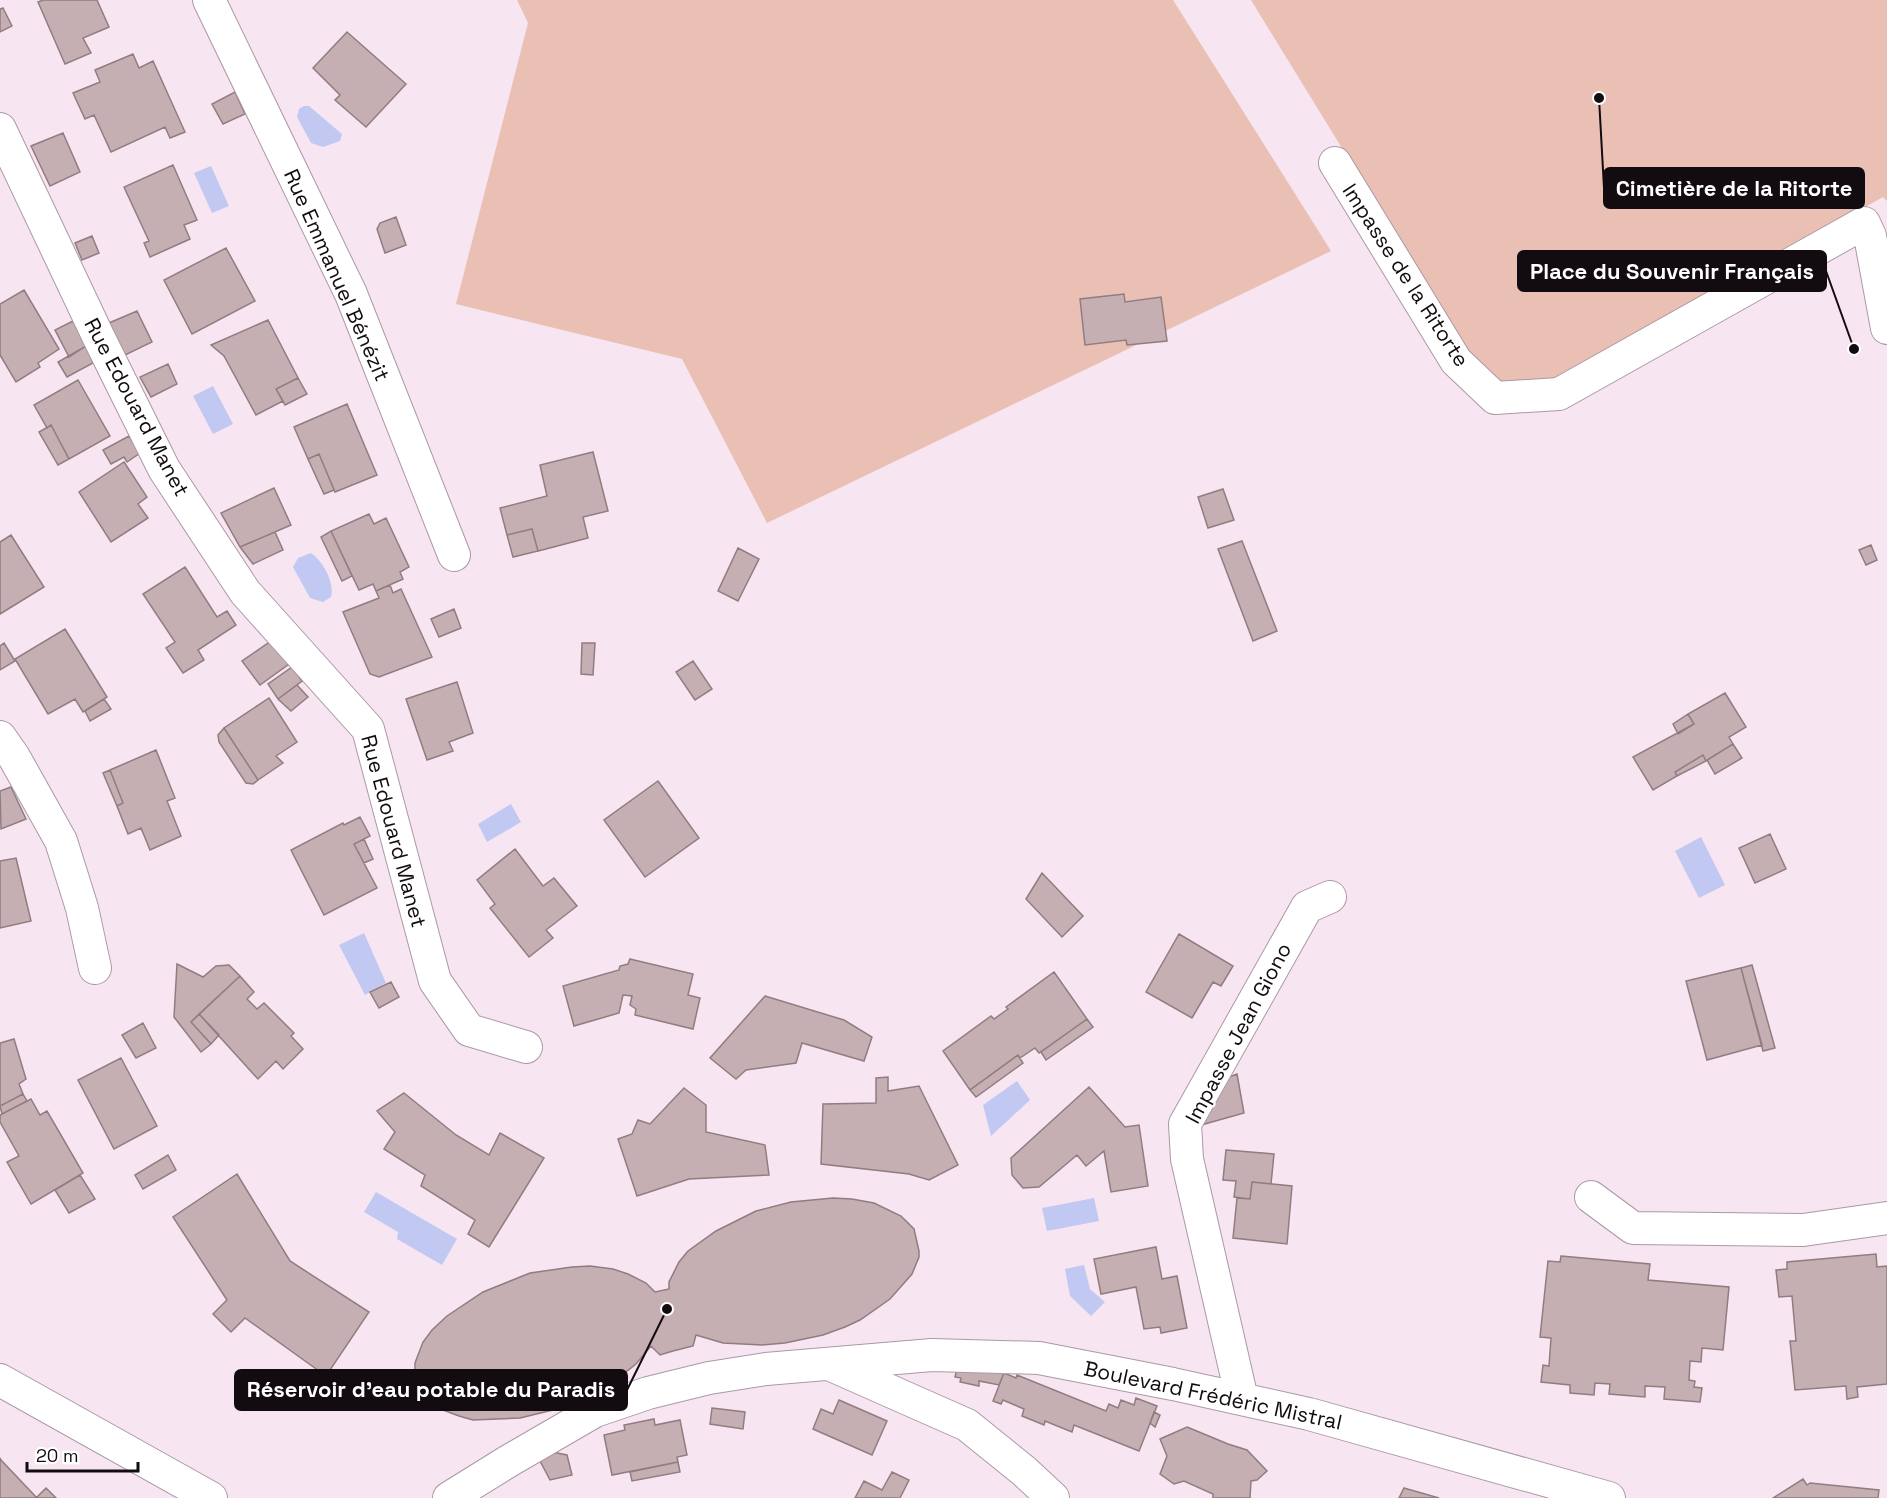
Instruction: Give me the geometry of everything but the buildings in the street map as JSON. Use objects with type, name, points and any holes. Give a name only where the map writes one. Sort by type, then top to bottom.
[{"type":"street","name":"Rue Emmanuel Bénézit","points":[[209,0],[351,294],[454,555]]},
{"type":"street","name":"Rue Edouard Manet","points":[[0,129],[164,469],[245,592],[368,729],[435,981],[469,1030],[526,1047]]},
{"type":"street","name":"Impasse de la Ritorte","points":[[1335,163],[1456,361],[1495,398],[1559,394],[1864,223],[1870,236],[1887,328]]},
{"type":"street","points":[[0,737],[14,757],[61,841],[82,908],[95,968]]},
{"type":"street","name":"Impasse Jean Giono","points":[[1242,1399],[1187,1159],[1185,1124],[1307,907],[1330,897]]},
{"type":"street","points":[[1591,1197],[1633,1228],[1803,1230],[1887,1218]]},
{"type":"street","name":"Boulevard Frédéric Mistral","points":[[449,1498],[507,1461],[595,1411],[648,1393],[709,1378],[825,1362],[932,1355],[1039,1358],[1242,1399],[1309,1414],[1594,1496]]},
{"type":"street","points":[[825,1362],[967,1425],[1024,1471],[1053,1498]]},
{"type":"street","points":[[0,1380],[177,1489],[211,1498]]},
{"type":"shaded area","points":[[517,0],[1173,0],[1331,251],[767,523],[682,359],[456,304],[528,23]]},
{"type":"shaded area","points":[[1251,0],[1887,0],[1887,201],[1883,197],[1553,383],[1502,383],[1468,353]]},
{"type":"water","points":[[309,106],[342,134],[340,141],[323,147],[311,143],[297,117],[299,109]]},
{"type":"water","points":[[211,166],[229,206],[212,213],[194,173]]},
{"type":"water","points":[[213,386],[233,424],[213,434],[193,396]]},
{"type":"water","points":[[311,553],[324,567],[330,579],[331,597],[323,602],[310,598],[293,567],[298,558]]},
{"type":"water","points":[[511,804],[521,822],[487,842],[478,824]]},
{"type":"water","points":[[1701,837],[1725,885],[1699,898],[1675,851]]},
{"type":"water","points":[[364,933],[386,983],[365,995],[339,945]]},
{"type":"water","points":[[1017,1081],[1030,1100],[991,1136],[983,1105]]},
{"type":"water","points":[[376,1192],[457,1239],[442,1265],[397,1239],[398,1232],[364,1212]]},
{"type":"water","points":[[1094,1198],[1099,1221],[1047,1231],[1042,1208]]},
{"type":"water","points":[[1084,1265],[1090,1289],[1105,1302],[1091,1316],[1070,1296],[1065,1269]]},
{"type":"place","name":"Cimetière de la Ritorte","points":[[1599,98]]},
{"type":"place","name":"Place du Souvenir Français","points":[[1854,349]]},
{"type":"place","name":"Réservoir d'eau potable du Paradis","points":[[667,1309]]}]
